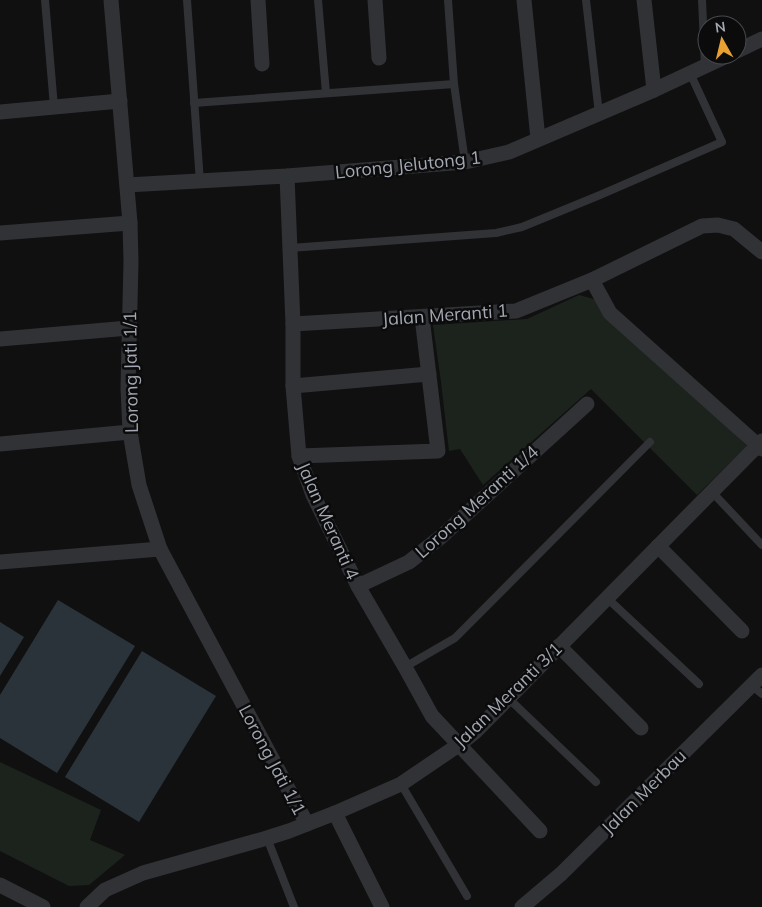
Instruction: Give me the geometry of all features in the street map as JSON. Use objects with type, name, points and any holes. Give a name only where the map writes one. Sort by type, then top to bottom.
[{"type":"street","name":"Lorong Jati 1/1","points":[[111,0],[130,223],[128,388],[130,432],[139,486],[160,549],[306,824]]},
{"type":"street","points":[[258,0],[262,64]]},
{"type":"street","points":[[375,0],[379,58]]},
{"type":"street","points":[[524,0],[538,139]]},
{"type":"street","points":[[644,0],[654,90]]},
{"type":"street","points":[[747,46],[762,38]]},
{"type":"street","name":"Lorong Jelutong 1","points":[[127,185],[200,182],[465,162],[509,152],[709,65]]},
{"type":"street","points":[[0,112],[120,101]]},
{"type":"street","name":"Jalan Meranti 4","points":[[287,176],[293,324],[293,386],[299,456],[313,495],[358,586],[432,716],[540,831]]},
{"type":"street","points":[[0,233],[130,223]]},
{"type":"street","name":"Jalan Meranti 1","points":[[293,324],[516,311],[592,280],[702,226],[718,225],[734,229],[762,252]]},
{"type":"street","points":[[592,280],[610,313],[761,445]]},
{"type":"street","points":[[299,456],[438,451],[422,316]]},
{"type":"street","points":[[0,339],[129,328]]},
{"type":"street","points":[[293,386],[429,374]]},
{"type":"street","name":"Lorong Meranti 1/4","points":[[358,586],[409,562],[442,536],[587,404]]},
{"type":"street","points":[[0,444],[130,432]]},
{"type":"street","name":"Jalan Meranti 3/1","points":[[87,907],[105,890],[143,872],[267,838],[335,813],[401,784],[460,744],[475,732],[658,546],[761,445]]},
{"type":"street","points":[[658,546],[742,632]]},
{"type":"street","points":[[0,562],[160,549]]},
{"type":"street","points":[[559,646],[641,728]]},
{"type":"street","name":"Jalan Merbau","points":[[522,907],[561,874],[758,685]]},
{"type":"street","points":[[335,813],[382,907]]},
{"type":"street","points":[[0,884],[43,907]]},
{"type":"lane","points":[[45,0],[54,107]]},
{"type":"lane","points":[[187,0],[200,182]]},
{"type":"lane","points":[[318,0],[326,93]]},
{"type":"lane","points":[[448,0],[454,84],[465,162]]},
{"type":"lane","points":[[586,0],[598,114]]},
{"type":"lane","points":[[702,0],[705,67]]},
{"type":"lane","points":[[290,248],[496,233],[522,227],[722,142],[690,73]]},
{"type":"lane","points":[[194,103],[454,84]]},
{"type":"lane","points":[[405,667],[456,638],[650,442]]},
{"type":"lane","points":[[712,492],[762,545]]},
{"type":"lane","points":[[607,598],[699,684]]},
{"type":"lane","points":[[508,698],[596,782]]},
{"type":"lane","points":[[401,784],[467,896]]},
{"type":"lane","points":[[267,838],[294,907]]},
{"type":"shaded area","points":[[579,295],[594,299],[747,446],[697,495],[591,389],[483,485],[460,449],[449,451],[433,325],[527,319]]},
{"type":"shaded area","points":[[58,600],[135,646],[57,773],[0,738],[0,695]]},
{"type":"shaded area","points":[[0,622],[24,637],[0,676]]},
{"type":"shaded area","points":[[142,651],[216,696],[139,822],[65,777]]},
{"type":"shaded area","points":[[0,762],[101,810],[90,840],[125,855],[89,885],[69,886],[0,851]]}]
